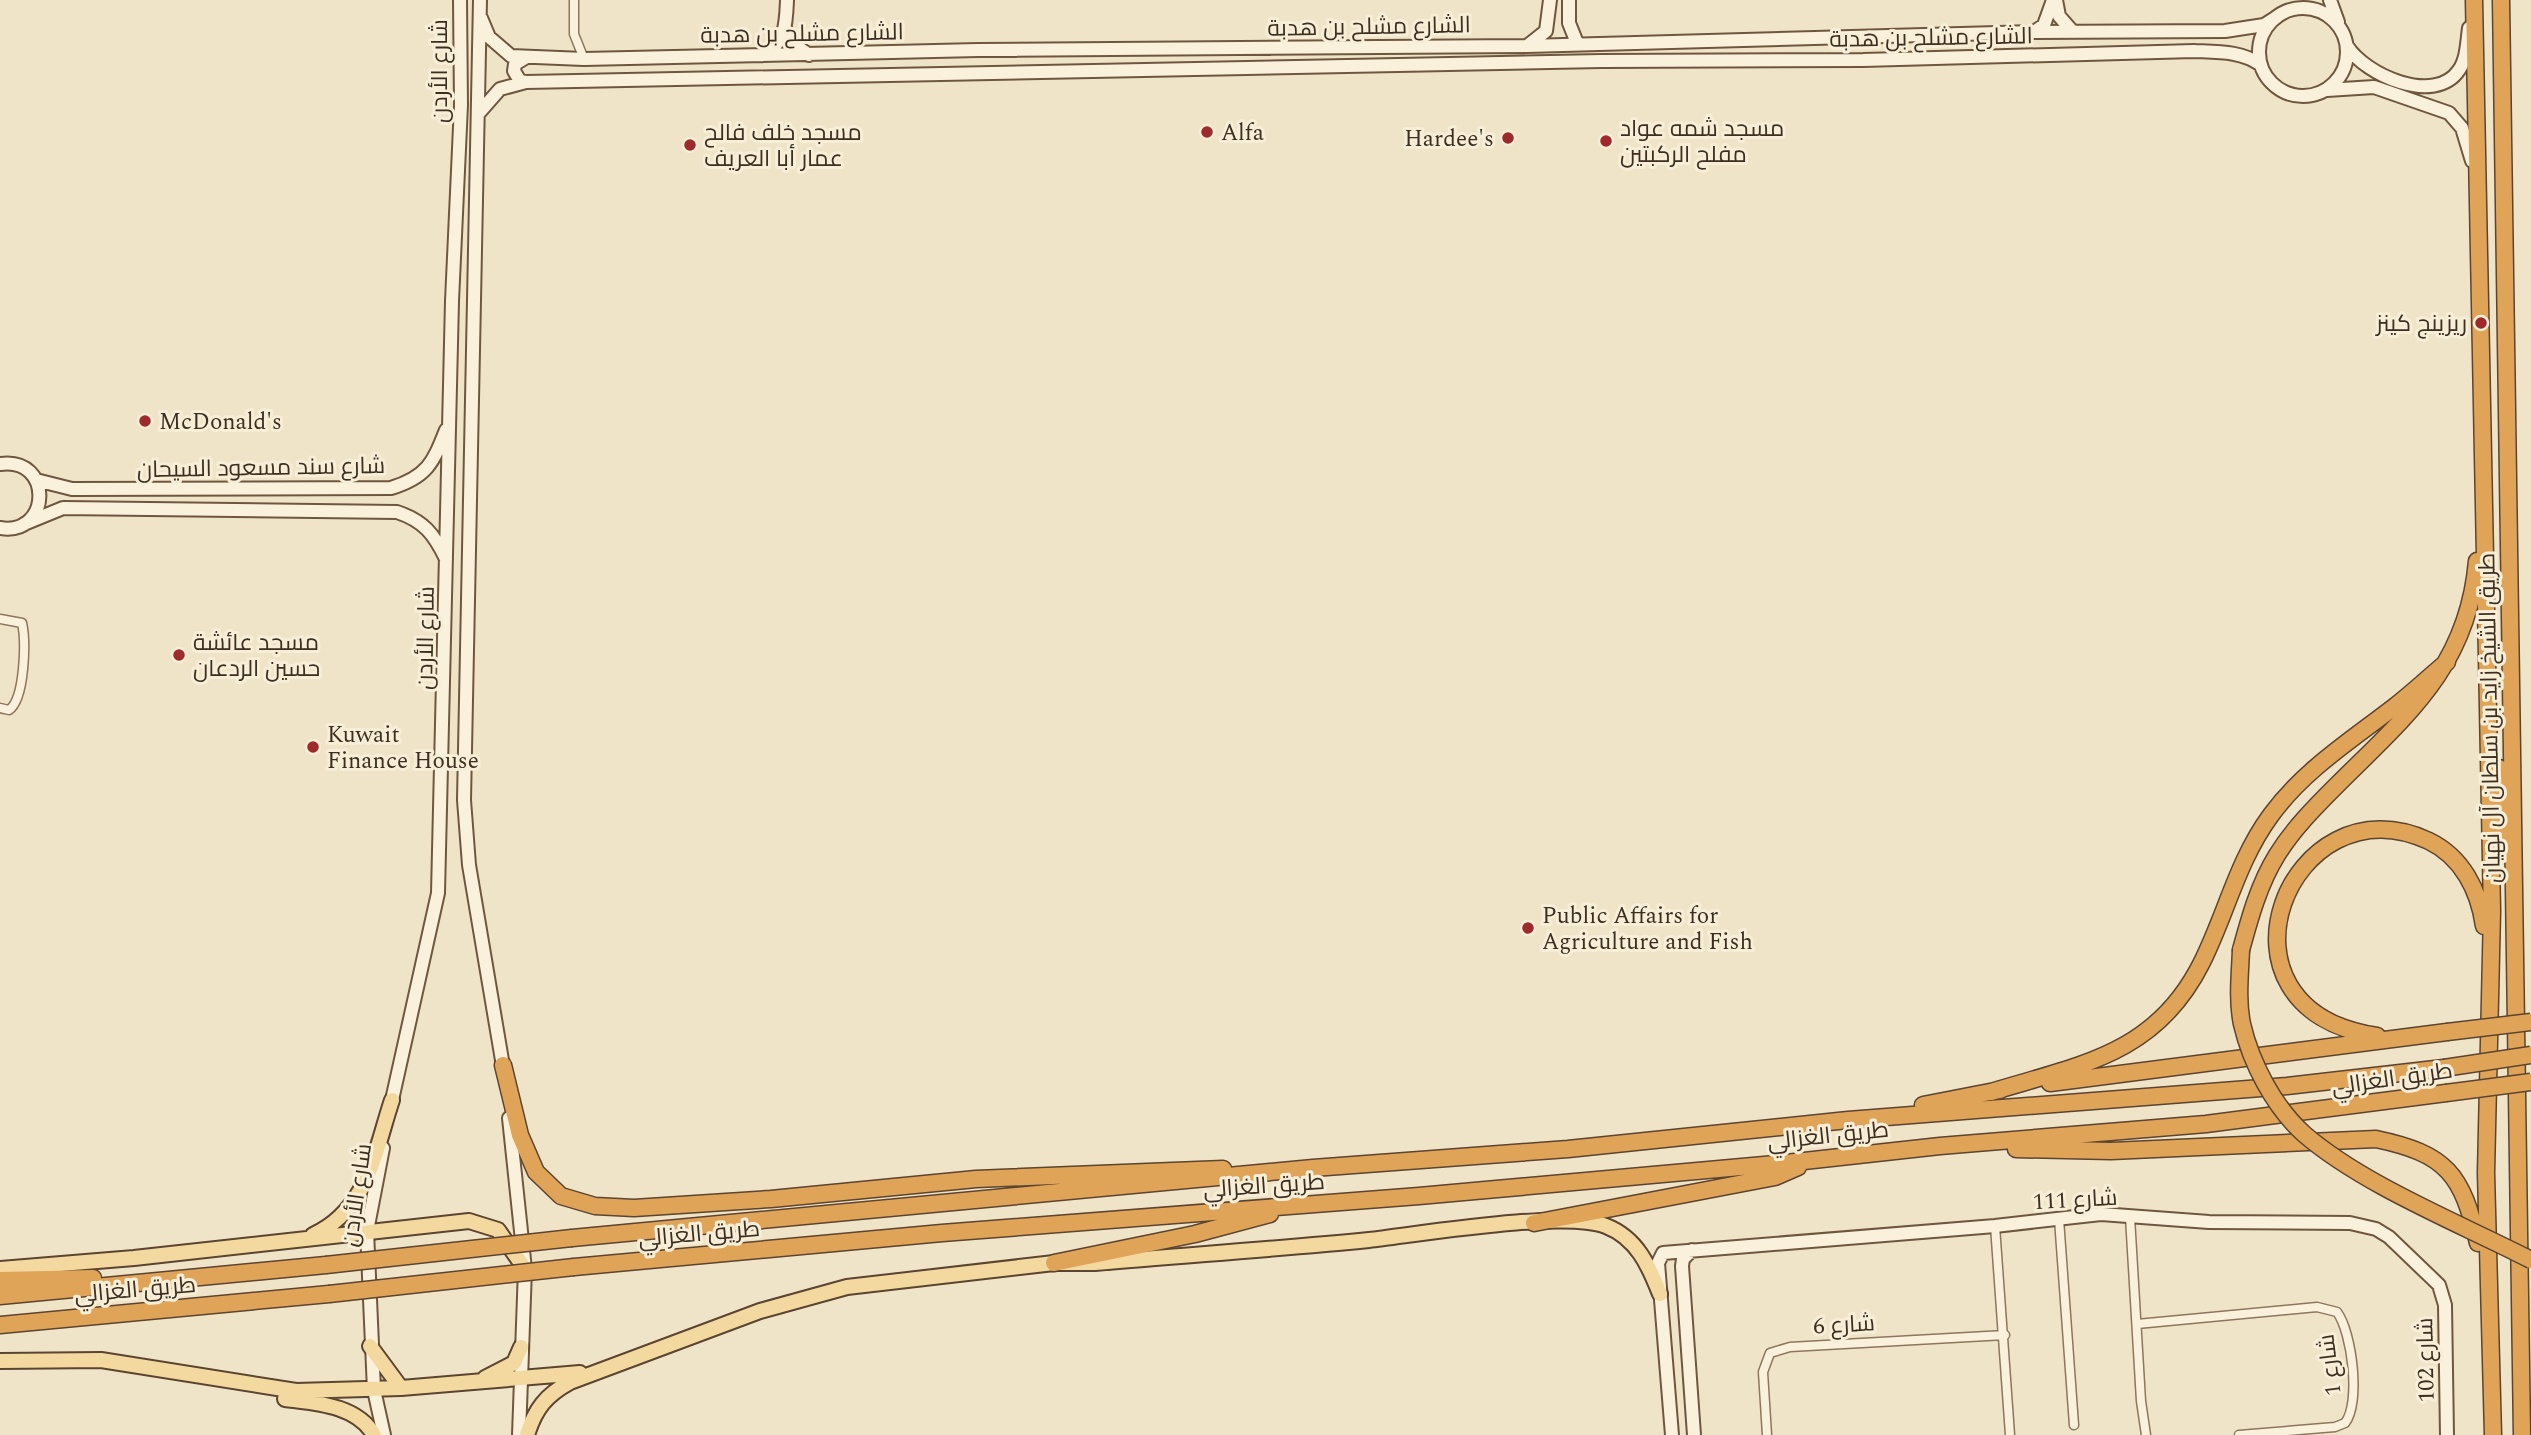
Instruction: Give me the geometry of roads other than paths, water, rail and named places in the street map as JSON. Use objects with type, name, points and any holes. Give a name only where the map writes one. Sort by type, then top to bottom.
[{"type":"highway","points":[[2473,0],[2486,598],[2491,985],[2486,1173],[2493,1435]]},
{"type":"highway","name":"طريق الشيخ زايد بن سلطان آل نهيان","points":[[2501,0],[2522,1435]]},
{"type":"highway","points":[[2484,468],[2475,577],[2463,629],[2434,683],[2306,817],[2278,854],[2264,879],[2241,950],[2242,1023],[2254,1064],[2278,1102],[2302,1132],[2349,1166],[2531,1260]]},
{"type":"highway","points":[[2486,598],[2516,996]]},
{"type":"highway","points":[[1991,1092],[2106,1056],[2129,1045],[2154,1027],[2179,999],[2201,964],[2238,872],[2277,807],[2330,753],[2395,706],[2446,662]]},
{"type":"highway","points":[[2393,1039],[2347,1032],[2329,1024],[2300,1002],[2277,955],[2286,891],[2308,861],[2323,848],[2344,837],[2375,830],[2402,832],[2445,849],[2463,869],[2478,899],[2491,985]]},
{"type":"highway","points":[[1848,1120],[1991,1092],[2120,1072],[2234,1061],[2531,1022]]},
{"type":"highway","name":"طريق الغزالي","points":[[0,1296],[572,1238],[1313,1168],[1568,1149],[1848,1120],[2287,1086],[2531,1055]]},
{"type":"highway","points":[[503,1065],[517,1125],[536,1172],[561,1196],[595,1206],[634,1208],[771,1199],[976,1179],[1188,1169],[1313,1168]]},
{"type":"highway","name":"طريق الغزالي","points":[[0,1325],[942,1233],[1297,1205],[2206,1124],[2531,1082]]},
{"type":"highway","points":[[1940,1146],[2111,1151],[2346,1138],[2376,1139],[2413,1147],[2447,1170],[2459,1184],[2469,1205],[2490,1318]]},
{"type":"highway","points":[[1534,1223],[1775,1177],[1816,1160]]},
{"type":"highway","points":[[1054,1263],[1209,1230],[1297,1205]]},
{"type":"highway","points":[[0,1280],[224,1275]]},
{"type":"main road","points":[[289,1241],[315,1234],[337,1222],[354,1205],[392,1100]]},
{"type":"main road","points":[[0,1269],[469,1221],[498,1230],[525,1269]]},
{"type":"main road","points":[[527,1435],[533,1416],[549,1394],[602,1370],[760,1311],[846,1287],[1054,1263],[1095,1263],[1352,1242],[1534,1223],[1592,1222],[1618,1232],[1646,1260],[1661,1294]]},
{"type":"main road","points":[[370,1346],[401,1388]]},
{"type":"main road","points":[[460,1384],[504,1370],[514,1363],[521,1347]]},
{"type":"main road","points":[[0,1361],[102,1360],[219,1381],[296,1391],[374,1390],[521,1380],[602,1370]]},
{"type":"main road","points":[[219,1381],[274,1397],[325,1404],[351,1413],[365,1423],[374,1435]]},
{"type":"street","name":"شارع الأردن","points":[[384,1435],[374,1390],[370,1346],[367,1231],[392,1100],[438,893],[452,301],[461,105],[460,0]]},
{"type":"street","name":"شارع الأردن","points":[[480,0],[464,800],[469,864],[503,1065],[525,1269],[519,1435]]},
{"type":"street","points":[[574,0],[575,41],[584,59]]},
{"type":"street","points":[[762,55],[777,46],[786,30],[787,0]]},
{"type":"street","points":[[1527,46],[1546,31],[1550,0]]},
{"type":"street","points":[[1569,0],[1569,23],[1577,43]]},
{"type":"street","points":[[2054,0],[2059,16],[2073,32]]},
{"type":"street","points":[[2034,33],[2044,25],[2054,0]]},
{"type":"street","points":[[2330,0],[2347,46],[2362,65],[2377,73],[2420,86],[2442,85],[2459,71],[2464,61],[2473,0]]},
{"type":"street","points":[[2339,26],[2321,12],[2293,5],[2275,18],[2261,39],[2261,65],[2276,87],[2287,93],[2313,95],[2325,90],[2374,87],[2449,113],[2466,135],[2479,202]]},
{"type":"street","name":"الشارع مشلح بن هدبة","points":[[481,18],[495,45],[510,56],[584,59],[978,50],[1527,46],[1687,40],[2225,31],[2264,25],[2275,18]]},
{"type":"street","points":[[786,30],[795,45],[809,55]]},
{"type":"street","points":[[1684,62],[1677,52],[1687,40]]},
{"type":"street","points":[[1650,41],[1657,52],[1652,62]]},
{"type":"street","points":[[2325,90],[2340,76],[2347,46]]},
{"type":"street","points":[[977,73],[984,69],[987,62],[985,54],[978,50]]},
{"type":"street","name":"الشارع مشلح بن هدبة","points":[[478,114],[499,89],[526,82],[2194,51],[2230,53],[2247,57],[2261,65]]},
{"type":"street","points":[[525,58],[519,60],[513,71],[515,76],[526,82]]},
{"type":"street","points":[[452,301],[460,291],[469,296],[468,341],[473,362]]},
{"type":"street","name":"شارع سند مسعود السيحان","points":[[1,463],[22,466],[36,480],[72,489],[299,491],[391,488],[406,484],[425,472],[435,459],[450,420]]},
{"type":"street","points":[[24,524],[38,509],[40,499],[36,480]]},
{"type":"street","points":[[297,512],[306,502],[299,491]]},
{"type":"street","name":"شارع سند مسعود السيحان","points":[[0,528],[15,528],[63,508],[397,512],[419,520],[434,534],[447,561]]},
{"type":"street","points":[[0,619],[22,623],[25,636],[19,696],[9,710],[0,708]]},
{"type":"street","points":[[445,674],[449,731],[460,737],[466,731]]},
{"type":"street","name":"شارع 111","points":[[1661,1294],[1661,1256],[1668,1251],[1995,1226],[2101,1214],[2350,1223],[2376,1229],[2389,1237],[2439,1285]]},
{"type":"street","points":[[2130,1217],[2146,1435]]},
{"type":"street","points":[[2059,1219],[2074,1426]]},
{"type":"street","points":[[1995,1226],[2005,1335],[2010,1435]]},
{"type":"street","points":[[1692,1250],[1683,1259],[1682,1266],[1694,1435]]},
{"type":"street","name":"شارع 102","points":[[2439,1285],[2445,1306],[2447,1435]]},
{"type":"street","points":[[1661,1294],[1672,1435]]},
{"type":"street","name":"شارع 1","points":[[2137,1324],[2317,1307],[2337,1312],[2347,1334],[2354,1400],[2345,1423],[2335,1427],[2239,1435]]},
{"type":"street","name":"شارع 6","points":[[1767,1435],[1763,1372],[1770,1353],[1790,1347],[2005,1335]]},
{"type":"street","points":[[1664,1341],[1686,1340]]},
{"type":"place","name":"Alfa","points":[[1207,132]]},
{"type":"place","name":"Hardee's","points":[[1508,138]]},
{"type":"place","name":"مسجد شمه عواد مفلح الركبتين","points":[[1606,141]]},
{"type":"place","name":"مسجد خلف فالح عمار أبا العريف","points":[[690,145]]},
{"type":"place","name":"ريزينج كينز","points":[[2481,323]]},
{"type":"place","name":"McDonald's","points":[[145,421]]},
{"type":"place","name":"مسجد عائشة حسين الردعان","points":[[179,655]]},
{"type":"place","name":"Kuwait Finance House","points":[[313,747]]},
{"type":"place","name":"Public Affairs for Agriculture and Fish","points":[[1528,928]]}]
